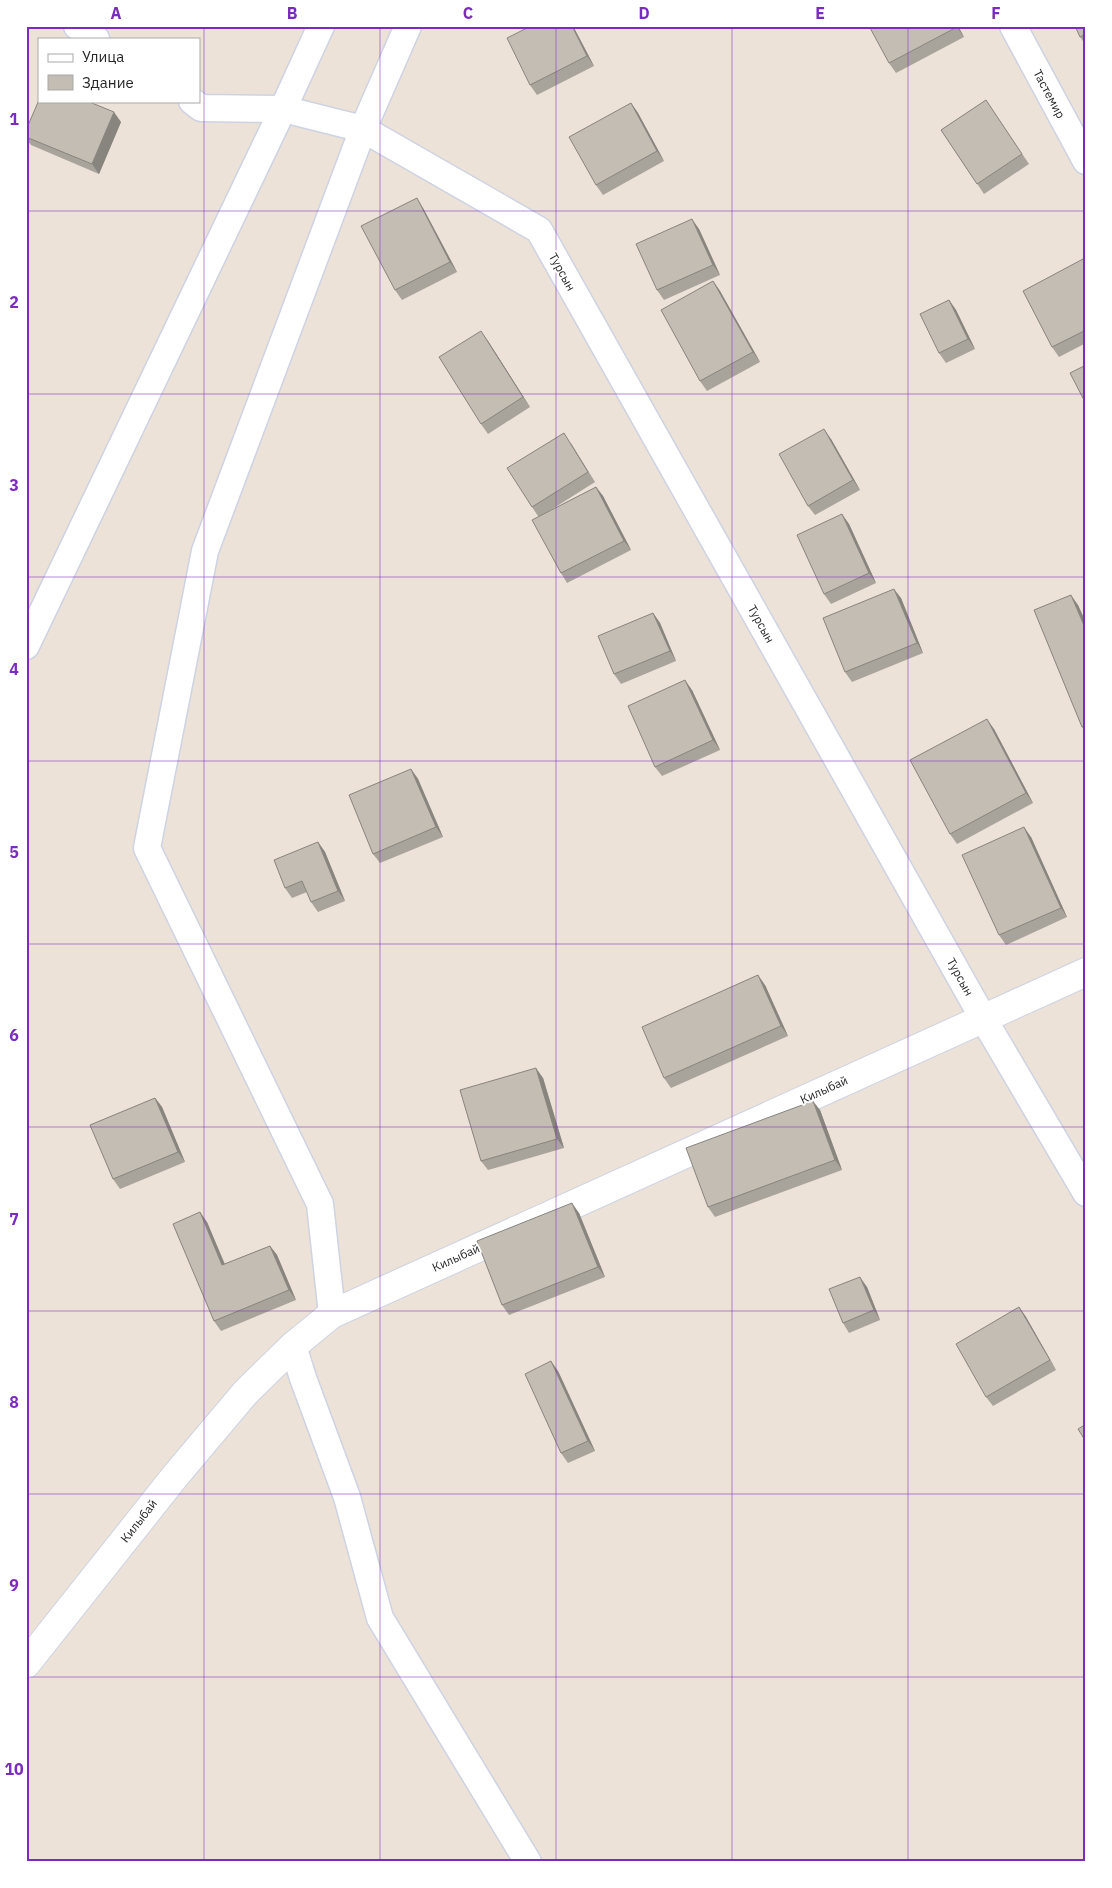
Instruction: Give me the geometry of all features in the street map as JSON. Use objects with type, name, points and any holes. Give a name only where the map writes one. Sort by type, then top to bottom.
[{"type":"street","points":[[76,26],[94,38]]},
{"type":"street","points":[[26,646],[321,26]]},
{"type":"street","points":[[332,1314],[320,1204],[147,848],[204,551],[363,130],[408,26]]},
{"type":"street","name":"Тастемир","points":[[1013,26],[1086,161]]},
{"type":"street","name":"Турсын","points":[[193,102],[202,108],[283,109],[363,130],[538,230],[983,1018],[1086,1193]]},
{"type":"street","name":"Килыбай","points":[[26,1664],[176,1475],[246,1392],[293,1346],[332,1314],[1086,972]]},
{"type":"street","points":[[293,1346],[347,1496],[380,1618],[528,1862]]},
{"type":"building","points":[[531,26],[572,26],[587,56],[530,85],[507,38]]},
{"type":"building","points":[[869,26],[956,26],[957,27],[889,63]]},
{"type":"building","points":[[1075,26],[1086,26],[1086,34],[1080,37]]},
{"type":"building","points":[[986,100],[1022,154],[977,184],[941,130]]},
{"type":"building","points":[[38,102],[89,102],[114,112],[92,164],[26,137],[26,130]]},
{"type":"building","points":[[631,103],[657,151],[596,185],[569,137]]},
{"type":"building","points":[[417,198],[450,262],[395,290],[361,226]]},
{"type":"building","points":[[692,219],[713,265],[657,290],[636,244]]},
{"type":"building","points":[[1083,259],[1086,265],[1086,330],[1052,347],[1023,291]]},
{"type":"building","points":[[713,281],[753,352],[700,381],[661,310]]},
{"type":"building","points":[[949,300],[968,339],[939,353],[920,314]]},
{"type":"building","points":[[481,331],[523,397],[481,424],[439,357]]},
{"type":"building","points":[[1086,365],[1086,404],[1070,373]]},
{"type":"building","points":[[824,429],[853,480],[808,506],[779,454]]},
{"type":"building","points":[[564,433],[588,472],[532,507],[507,468]]},
{"type":"building","points":[[596,487],[624,541],[561,573],[532,520]]},
{"type":"building","points":[[842,514],[869,573],[824,594],[797,535]]},
{"type":"building","points":[[894,589],[917,643],[845,672],[823,618]]},
{"type":"building","points":[[1071,595],[1086,630],[1086,726],[1082,727],[1034,610]]},
{"type":"building","points":[[653,613],[670,651],[614,674],[598,636]]},
{"type":"building","points":[[685,680],[713,740],[655,767],[628,706]]},
{"type":"building","points":[[987,719],[1026,793],[950,834],[910,760]]},
{"type":"building","points":[[411,769],[436,827],[373,854],[349,795]]},
{"type":"building","points":[[1024,827],[1061,908],[999,935],[962,855]]},
{"type":"building","points":[[318,842],[338,891],[311,902],[302,881],[285,888],[274,860]]},
{"type":"building","points":[[758,975],[781,1026],[664,1078],[642,1027]]},
{"type":"building","points":[[536,1068],[557,1139],[481,1161],[460,1090]]},
{"type":"building","points":[[155,1098],[178,1152],[113,1179],[90,1125]]},
{"type":"building","points":[[813,1101],[835,1160],[708,1207],[686,1148]]},
{"type":"building","points":[[572,1203],[598,1267],[502,1305],[477,1241]]},
{"type":"building","points":[[200,1212],[222,1265],[270,1246],[289,1290],[214,1321],[173,1224]]},
{"type":"building","points":[[860,1277],[874,1310],[843,1323],[829,1289]]},
{"type":"building","points":[[1019,1307],[1050,1360],[986,1397],[956,1344]]},
{"type":"building","points":[[551,1361],[588,1441],[561,1453],[525,1374]]},
{"type":"building","points":[[1086,1424],[1086,1442],[1078,1429]]}]
